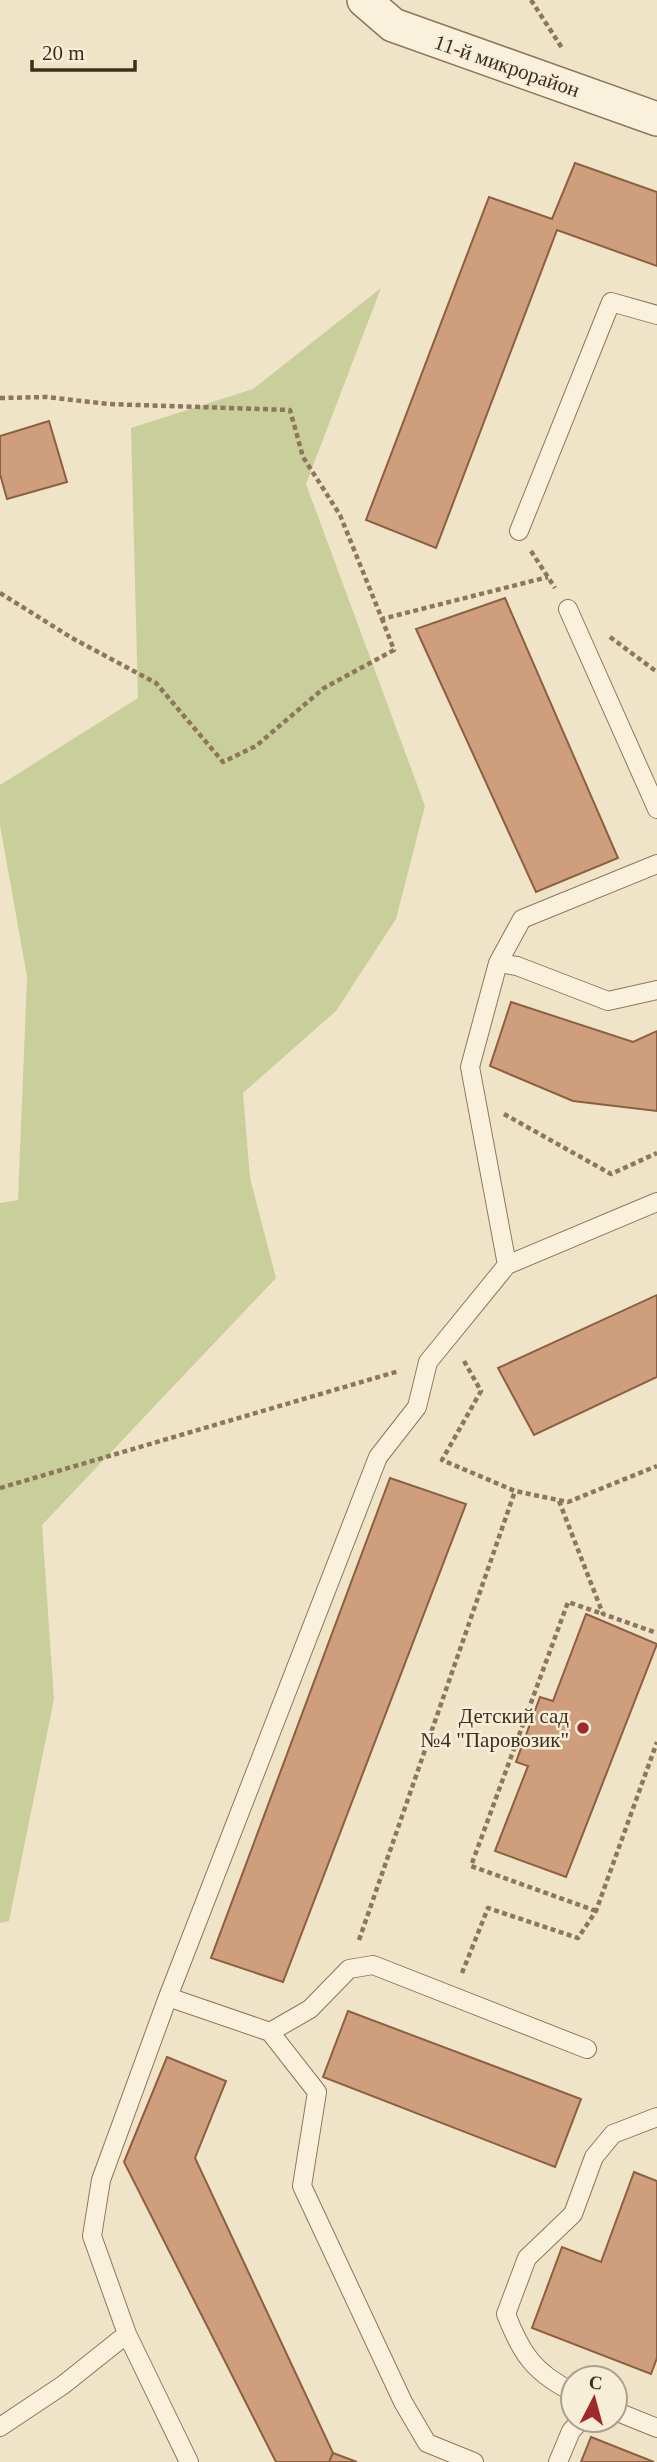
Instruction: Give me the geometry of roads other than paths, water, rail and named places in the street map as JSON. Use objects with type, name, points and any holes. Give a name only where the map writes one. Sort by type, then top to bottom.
[{"type":"street","name":"11-й микрорайон","points":[[363,0],[393,25],[657,119]]},
{"type":"lane","points":[[519,531],[611,302],[657,316]]},
{"type":"lane","points":[[568,609],[657,809]]},
{"type":"lane","points":[[507,1265],[470,1068],[498,963],[522,919],[657,864]]},
{"type":"lane","points":[[498,963],[517,967],[608,1001],[657,990]]},
{"type":"lane","points":[[189,2462],[127,2334],[92,2236],[101,2180],[168,1997],[378,1457],[417,1406],[428,1362],[507,1265],[657,1202]]},
{"type":"lane","points":[[270,2032],[310,2009],[349,1969],[373,1965],[587,2049]]},
{"type":"lane","points":[[168,1997],[270,2032],[317,2092],[302,2186],[403,2402],[427,2443],[474,2462]]},
{"type":"lane","points":[[559,2383],[536,2368],[519,2348],[506,2314],[527,2258],[573,2214],[594,2157],[613,2134],[657,2117]]},
{"type":"lane","points":[[0,2427],[63,2385],[127,2334]]},
{"type":"lane","points":[[629,2417],[657,2428]]},
{"type":"lane","points":[[558,2462],[570,2434]]},
{"type":"place","name":"Детский сад №4 \"Паровозик\"","points":[[583,1728]]}]
